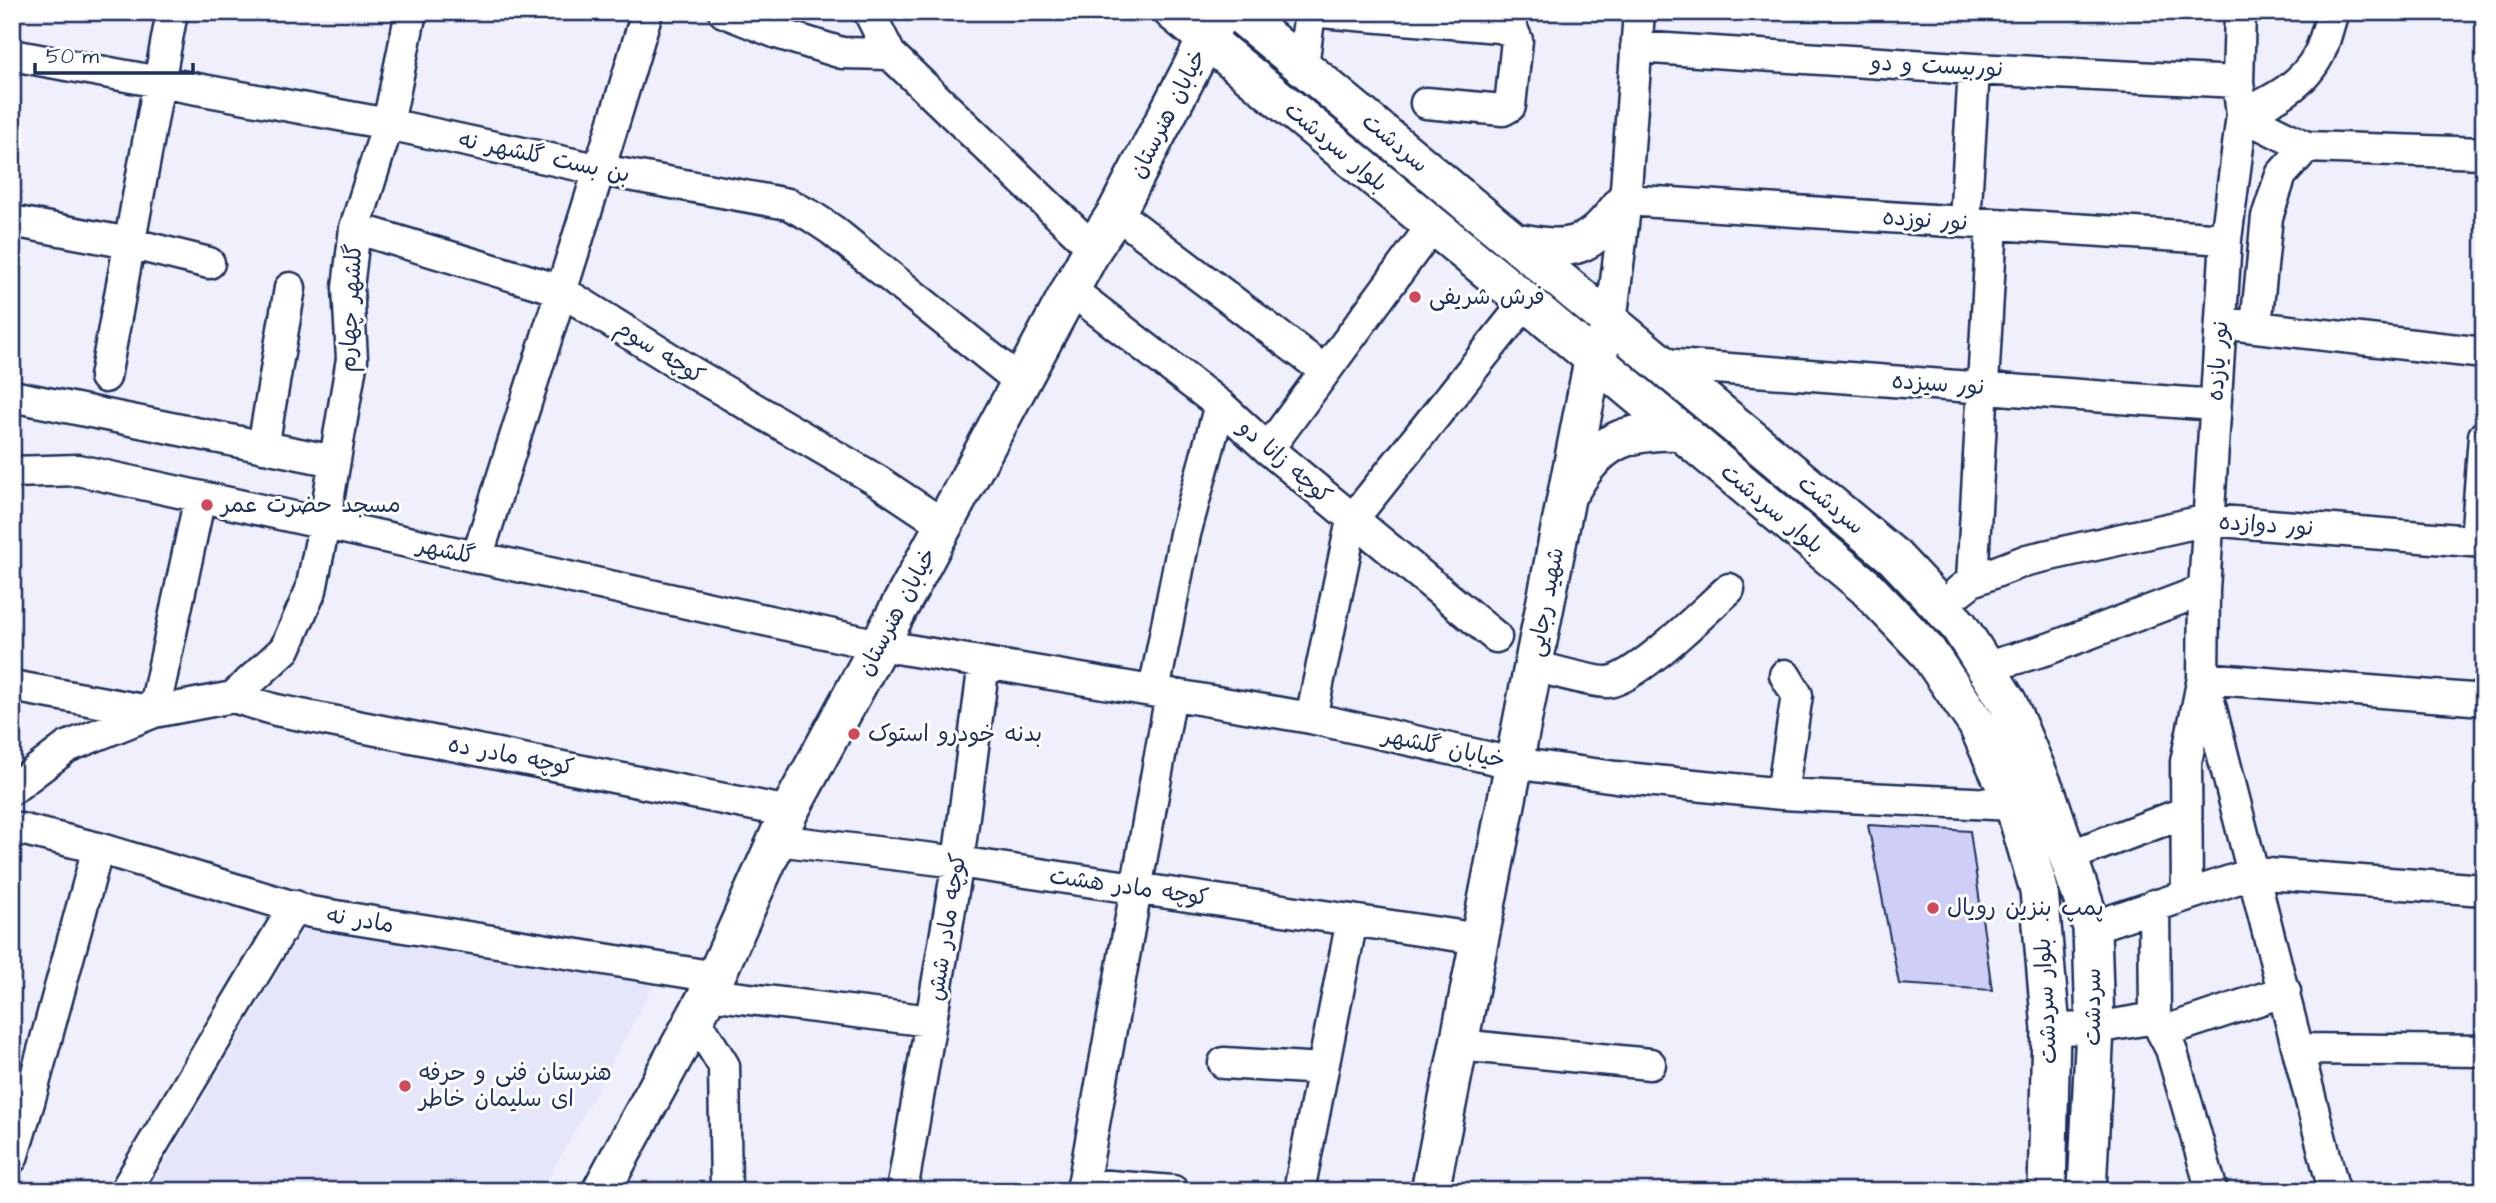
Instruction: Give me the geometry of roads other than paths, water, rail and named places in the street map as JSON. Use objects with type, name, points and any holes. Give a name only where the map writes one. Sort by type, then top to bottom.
[{"type":"main road","name":"بلوار سردشت","points":[[1173,12],[1214,26],[1432,226],[1866,587],[1927,651],[1977,724],[2014,805],[2039,890],[2051,1029],[2047,1191]]},
{"type":"main road","name":"سردشت","points":[[1237,12],[1894,557],[1959,626],[2008,703],[2048,797],[2092,927],[2095,1028],[2087,1191]]},
{"type":"main road","name":"خیابان هنرستان","points":[[601,1191],[706,997],[783,826],[1093,248],[1116,213],[1214,26]]},
{"type":"main road","points":[[1514,242],[1545,248],[1578,246],[1607,225],[1625,200]]},
{"type":"main road","name":"شهید رجایی","points":[[1430,1191],[1593,361],[1611,322]]},
{"type":"main road","points":[[1567,498],[1577,480],[1609,442],[1653,430],[1679,431]]},
{"type":"street","points":[[105,377],[173,12]]},
{"type":"street","name":"گلشهر چهارم","points":[[233,697],[285,649],[311,590],[352,359],[348,288],[355,228],[388,124],[411,12]]},
{"type":"street","points":[[477,558],[560,290],[601,170],[647,12]]},
{"type":"street","points":[[724,12],[777,33],[842,52],[890,54]]},
{"type":"street","points":[[869,12],[890,54],[1093,248]]},
{"type":"street","points":[[1303,66],[1310,12]]},
{"type":"street","points":[[1321,12],[1499,27],[1513,31],[1517,40],[1510,106],[1503,110],[1426,103]]},
{"type":"street","name":"شهید رجایی","points":[[1611,322],[1625,200],[1639,12]]},
{"type":"street","name":"نور یازده","points":[[2203,678],[2203,590],[2226,239],[2242,115],[2238,82],[2240,12]]},
{"type":"street","points":[[2242,115],[2276,99],[2296,85],[2319,54],[2333,12]]},
{"type":"street","name":"نوربیست و دو","points":[[1636,47],[1974,69],[2238,82]]},
{"type":"street","name":"بن بست گلشهر نه","points":[[12,55],[388,124],[601,170],[788,204],[832,230],[1021,382]]},
{"type":"street","points":[[1972,581],[1982,387],[1974,69]]},
{"type":"street","points":[[2242,115],[2306,147],[2484,153]]},
{"type":"street","points":[[2256,326],[2267,218],[2281,175],[2306,147]]},
{"type":"street","name":"نور نوزده","points":[[1625,200],[2226,239]]},
{"type":"street","points":[[1116,213],[1325,371]]},
{"type":"street","points":[[12,221],[129,243],[209,262]]},
{"type":"street","points":[[1268,450],[1432,226]]},
{"type":"street","name":"کوچه سوم","points":[[355,228],[560,290],[690,371],[878,481],[944,525]]},
{"type":"street","points":[[263,447],[290,288]]},
{"type":"street","name":"کوچه زانا دو","points":[[1071,290],[1220,405],[1268,450],[1496,638]]},
{"type":"street","points":[[1311,718],[1352,520],[1526,302]]},
{"type":"street","points":[[2221,324],[2484,353]]},
{"type":"street","name":"نور سیزده","points":[[1661,364],[2216,405]]},
{"type":"street","points":[[12,396],[334,461]]},
{"type":"street","points":[[1173,1191],[1082,1187],[1136,888],[1185,534],[1220,405]]},
{"type":"street","points":[[2480,542],[2484,436]]},
{"type":"street","name":"گلشهر","points":[[12,472],[78,470],[879,645]]},
{"type":"street","points":[[154,712],[200,497]]},
{"type":"street","name":"نور دوازده","points":[[1940,606],[1972,581],[2027,561],[2208,520],[2480,542]]},
{"type":"street","points":[[1534,666],[1606,682],[1622,678],[1641,666],[1729,589]]},
{"type":"street","points":[[1987,667],[2048,649],[2203,590]]},
{"type":"street","name":"خیابان گلشهر","points":[[879,645],[1311,718],[1513,763],[1616,777],[1782,794],[2014,805]]},
{"type":"street","name":"کوچه مادر شش","points":[[902,1191],[958,862],[984,663]]},
{"type":"street","points":[[1782,794],[1797,695],[1785,675]]},
{"type":"street","points":[[2203,678],[2484,700]]},
{"type":"street","points":[[2187,895],[2186,762],[2203,678]]},
{"type":"street","points":[[2203,678],[2334,1191]]},
{"type":"street","points":[[12,685],[154,712]]},
{"type":"street","points":[[12,789],[67,747],[154,712],[233,697]]},
{"type":"street","name":"کوچه مادر ده","points":[[233,697],[290,713],[783,826]]},
{"type":"street","points":[[2069,856],[2186,812]]},
{"type":"street","name":"کوچه مادر هشت","points":[[783,826],[958,862],[1480,939]]},
{"type":"street","name":"مادر نه","points":[[12,827],[98,848],[311,912],[706,997],[931,1021]]},
{"type":"street","points":[[12,1158],[20,1100],[98,848]]},
{"type":"street","points":[[2092,927],[2254,873],[2484,890]]},
{"type":"street","points":[[2154,905],[2159,1025],[2171,1049],[2212,1191]]},
{"type":"street","points":[[125,1191],[295,906]]},
{"type":"street","points":[[1299,1191],[1352,920]]},
{"type":"street","points":[[2051,1029],[2159,1025],[2285,992]]},
{"type":"street","points":[[706,997],[724,1066],[726,1191]]},
{"type":"street","points":[[1459,1045],[1650,1063]]},
{"type":"street","points":[[2298,1049],[2484,1051]]},
{"type":"street","points":[[1224,1063],[1323,1069]]},
{"type":"place","name":"فرش شریفی","points":[[1415,297]]},
{"type":"place","name":"مسجد حضرت عمر","points":[[207,505]]},
{"type":"place","name":"بدنه خودرو استوک","points":[[854,734]]},
{"type":"place","name":"پمپ بنزین رویال","points":[[1933,908]]},
{"type":"place","name":"هنرستان فنی و حرفه ای سلیمان خاطر","points":[[405,1086]]}]
